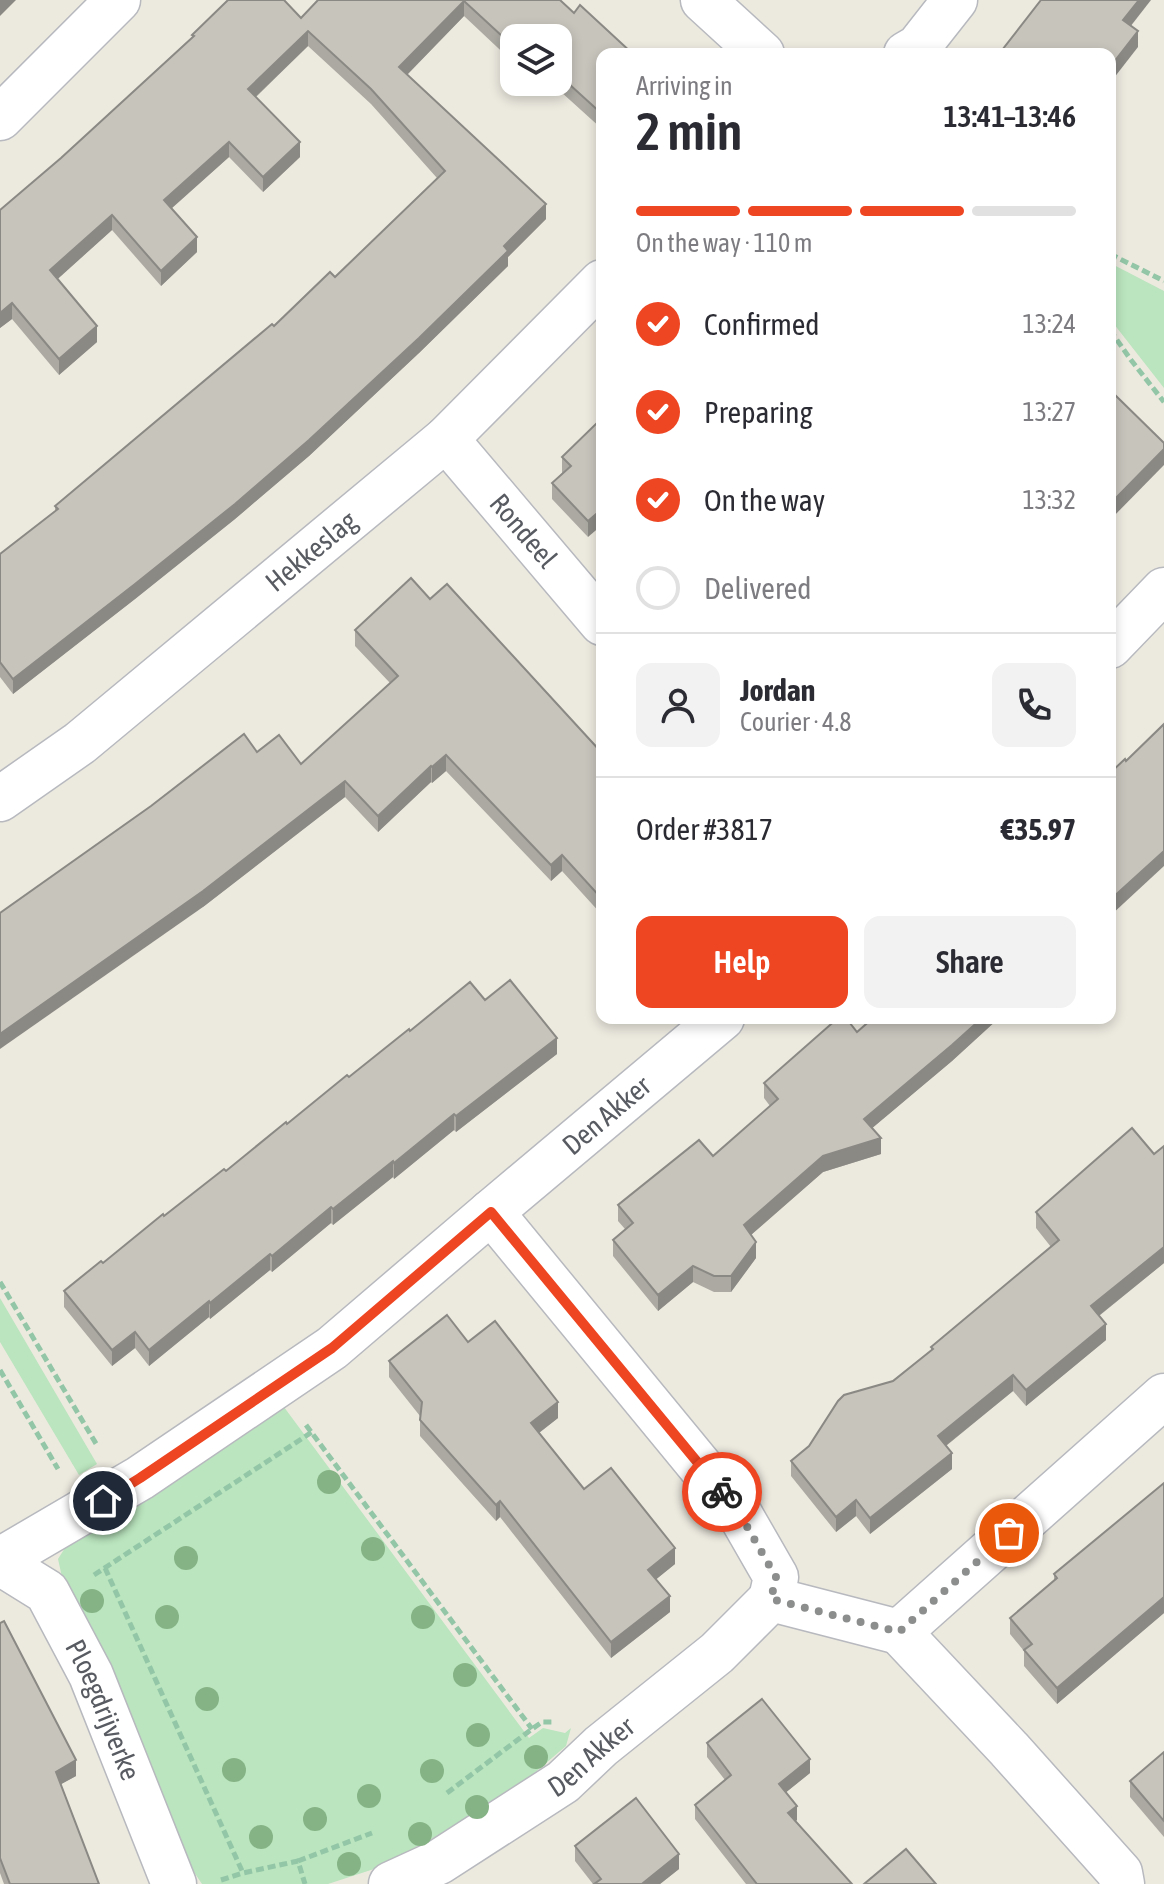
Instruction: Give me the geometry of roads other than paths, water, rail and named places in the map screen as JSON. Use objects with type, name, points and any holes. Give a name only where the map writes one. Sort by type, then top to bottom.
[{"type":"street","points":[[0,118],[118,0]]},
{"type":"street","points":[[703,0],[755,48]]},
{"type":"street","points":[[916,48],[955,0]]},
{"type":"street","name":"Hekkeslag","points":[[0,799],[80,743],[446,439],[596,288]]},
{"type":"street","name":"Rondeel","points":[[446,439],[596,616]]},
{"type":"street","points":[[1116,640],[1164,590]]},
{"type":"street","name":"Den Akker","points":[[0,1561],[123,1489],[332,1348],[715,1024]]},
{"type":"street","points":[[491,1212],[741,1516],[776,1577],[771,1599],[899,1632],[1120,1873],[1122,1884]]},
{"type":"street","points":[[899,1632],[1164,1396]]},
{"type":"street","name":"Ploegdrijverke","points":[[0,1561],[47,1592],[52,1601],[91,1675],[174,1884]]},
{"type":"street","name":"Den Akker","points":[[391,1884],[439,1862],[563,1782],[601,1746],[717,1653],[771,1599]]}]
